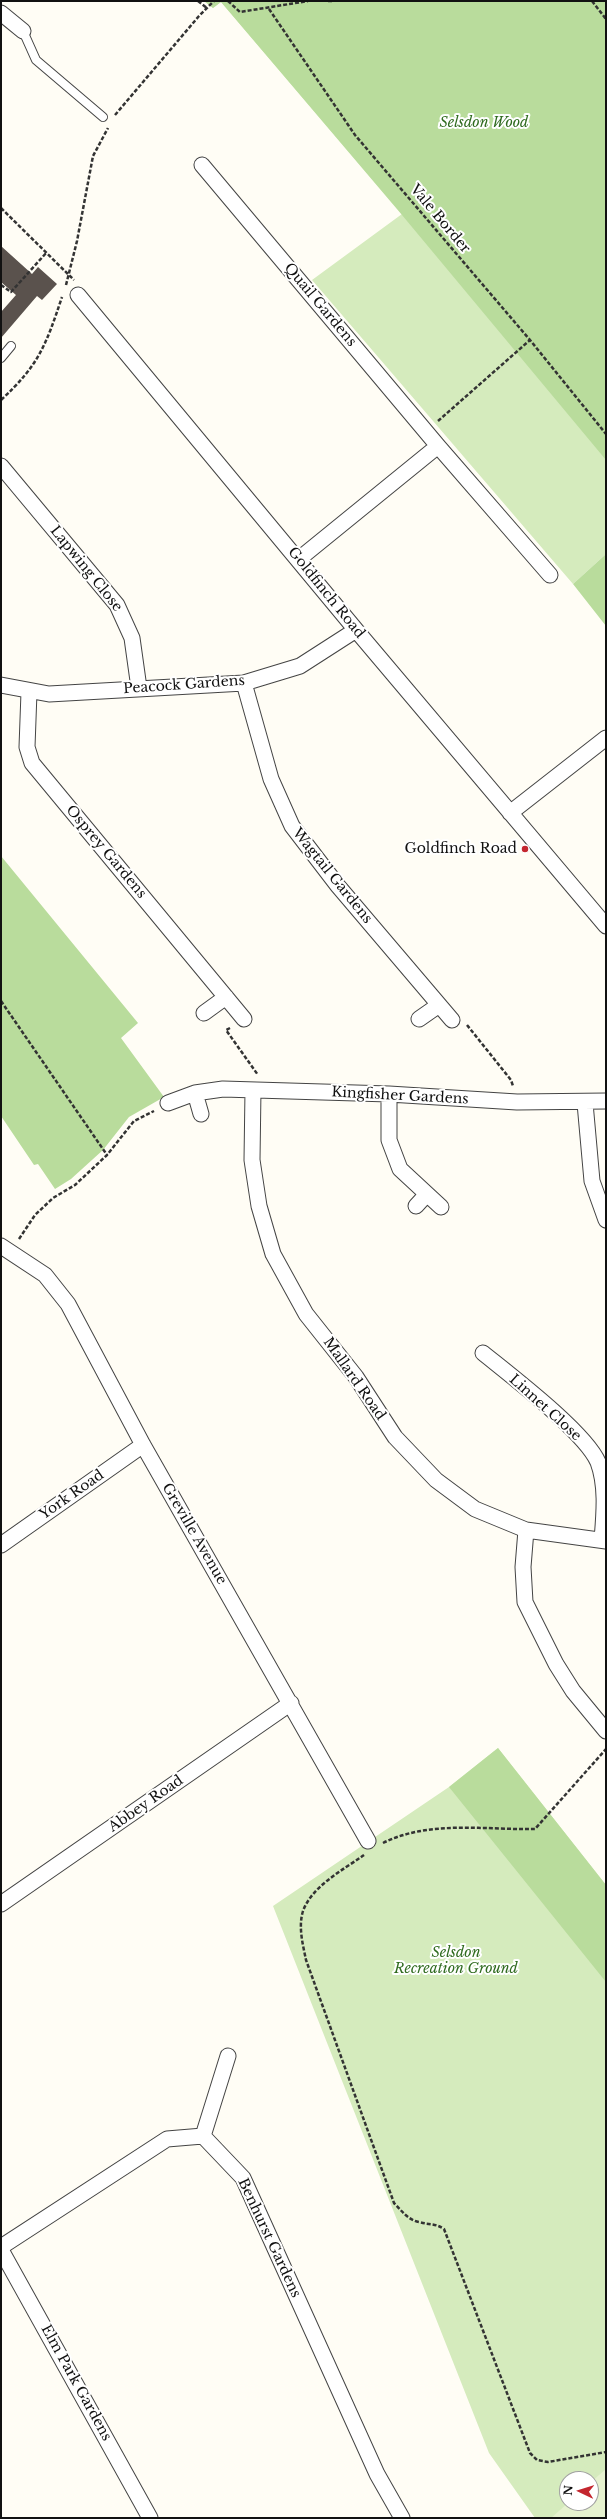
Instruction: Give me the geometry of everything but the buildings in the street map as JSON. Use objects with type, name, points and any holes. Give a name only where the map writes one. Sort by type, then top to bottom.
[{"type":"street","points":[[1,13],[23,31]]},
{"type":"street","name":"Quail Gardens","points":[[202,165],[426,432],[550,575]]},
{"type":"street","name":"Goldfinch Road","points":[[78,295],[299,559],[356,630],[606,926]]},
{"type":"street","points":[[299,559],[438,446]]},
{"type":"street","name":"Lapwing Close","points":[[1,466],[117,605],[132,638],[139,688]]},
{"type":"street","name":"Peacock Gardens","points":[[1,685],[29,692],[49,694],[244,683],[300,666],[356,630]]},
{"type":"street","name":"Wagtail Gardens","points":[[244,683],[271,779],[292,826],[338,886],[452,1020]]},
{"type":"street","name":"Osprey Gardens","points":[[29,692],[27,747],[32,763],[244,1019]]},
{"type":"street","points":[[510,813],[606,738]]},
{"type":"street","points":[[204,1013],[226,997]]},
{"type":"street","points":[[419,1019],[439,1005]]},
{"type":"street","name":"Kingfisher Gardens","points":[[168,1103],[195,1094],[223,1089],[389,1094],[517,1102],[585,1103],[606,1101]]},
{"type":"street","name":"Mallard Road","points":[[253,1090],[252,1160],[259,1206],[273,1254],[306,1314],[356,1377],[395,1437],[436,1480],[475,1509],[526,1530],[604,1541]]},
{"type":"street","points":[[195,1094],[201,1114]]},
{"type":"street","points":[[389,1094],[389,1140],[400,1170],[441,1206]]},
{"type":"street","points":[[585,1103],[592,1181],[606,1220]]},
{"type":"street","points":[[416,1206],[427,1194]]},
{"type":"street","name":"Greville Avenue","points":[[6,1249],[45,1275],[68,1304],[143,1445],[291,1703],[370,1845]]},
{"type":"street","name":"Linnet Close","points":[[482,1353],[576,1434],[598,1461],[604,1485],[604,1541]]},
{"type":"street","name":"York Road","points":[[1,1545],[143,1445]]},
{"type":"street","points":[[526,1530],[523,1567],[525,1602],[556,1664],[573,1690],[606,1731]]},
{"type":"street","name":"Abbey Road","points":[[1,1904],[291,1703]]},
{"type":"street","points":[[1,2248],[166,2139],[203,2136],[228,2056]]},
{"type":"street","name":"Benhurst Gardens","points":[[203,2136],[243,2178],[377,2474],[402,2518]]},
{"type":"street","name":"Elm Park Gardens","points":[[1,2248],[150,2518]]},
{"type":"lane","points":[[23,31],[36,60],[103,116]]},
{"type":"lane","points":[[1,358],[11,346]]},
{"type":"path","points":[[198,1],[207,8]]},
{"type":"path","points":[[113,118],[214,1]]},
{"type":"path","points":[[228,1],[240,12],[269,9],[308,1]]},
{"type":"path","points":[[592,1],[606,19]]},
{"type":"path","name":"Vale Border","points":[[269,9],[355,135],[530,340],[606,434]]},
{"type":"path","points":[[65,287],[93,156],[110,123]]},
{"type":"path","points":[[1,208],[74,278],[74,291],[78,295]]},
{"type":"path","points":[[1,285],[11,292],[47,252]]},
{"type":"path","points":[[1,400],[19,383],[42,353],[62,294]]},
{"type":"path","points":[[426,432],[530,340]]},
{"type":"path","points":[[1,1001],[107,1156]]},
{"type":"path","points":[[452,1020],[460,1016],[511,1080],[517,1102]]},
{"type":"path","points":[[244,1019],[226,1030],[272,1091]]},
{"type":"path","points":[[6,1249],[34,1215],[53,1198],[75,1185],[107,1156],[134,1121],[168,1103]]},
{"type":"path","points":[[606,1749],[535,1829],[440,1828],[402,1834],[370,1845],[317,1890],[303,1911],[301,1930],[306,1960],[394,2203],[406,2216],[419,2222],[437,2224],[444,2229],[530,2453],[537,2460],[548,2462],[606,2452]]},
{"type":"green space","name":"Selsdon Wood","points":[[204,1],[606,1],[606,554],[573,584],[312,280],[402,214],[221,2],[213,8]]},
{"type":"green space","name":"Selsdon Wood","points":[[204,1],[606,1],[606,460],[402,215],[221,2],[213,8]]},
{"type":"green space","points":[[606,554],[606,626],[573,584]]},
{"type":"green space","points":[[1,856],[138,1023],[121,1038],[164,1097],[129,1117],[103,1150],[71,1179],[55,1189],[38,1164],[34,1165],[1,1116]]},
{"type":"green space","name":"Selsdon Recreation Ground","points":[[498,1748],[606,1885],[606,2518],[535,2518],[489,2453],[273,1906],[449,1787]]},
{"type":"green space","points":[[498,1748],[606,1885],[606,1982],[449,1787]]},
{"type":"green space","points":[[606,2469],[606,2518],[551,2518],[559,2511],[599,2511],[599,2475]]},
{"type":"place","name":"Goldfinch Road","points":[[525,849]]}]
